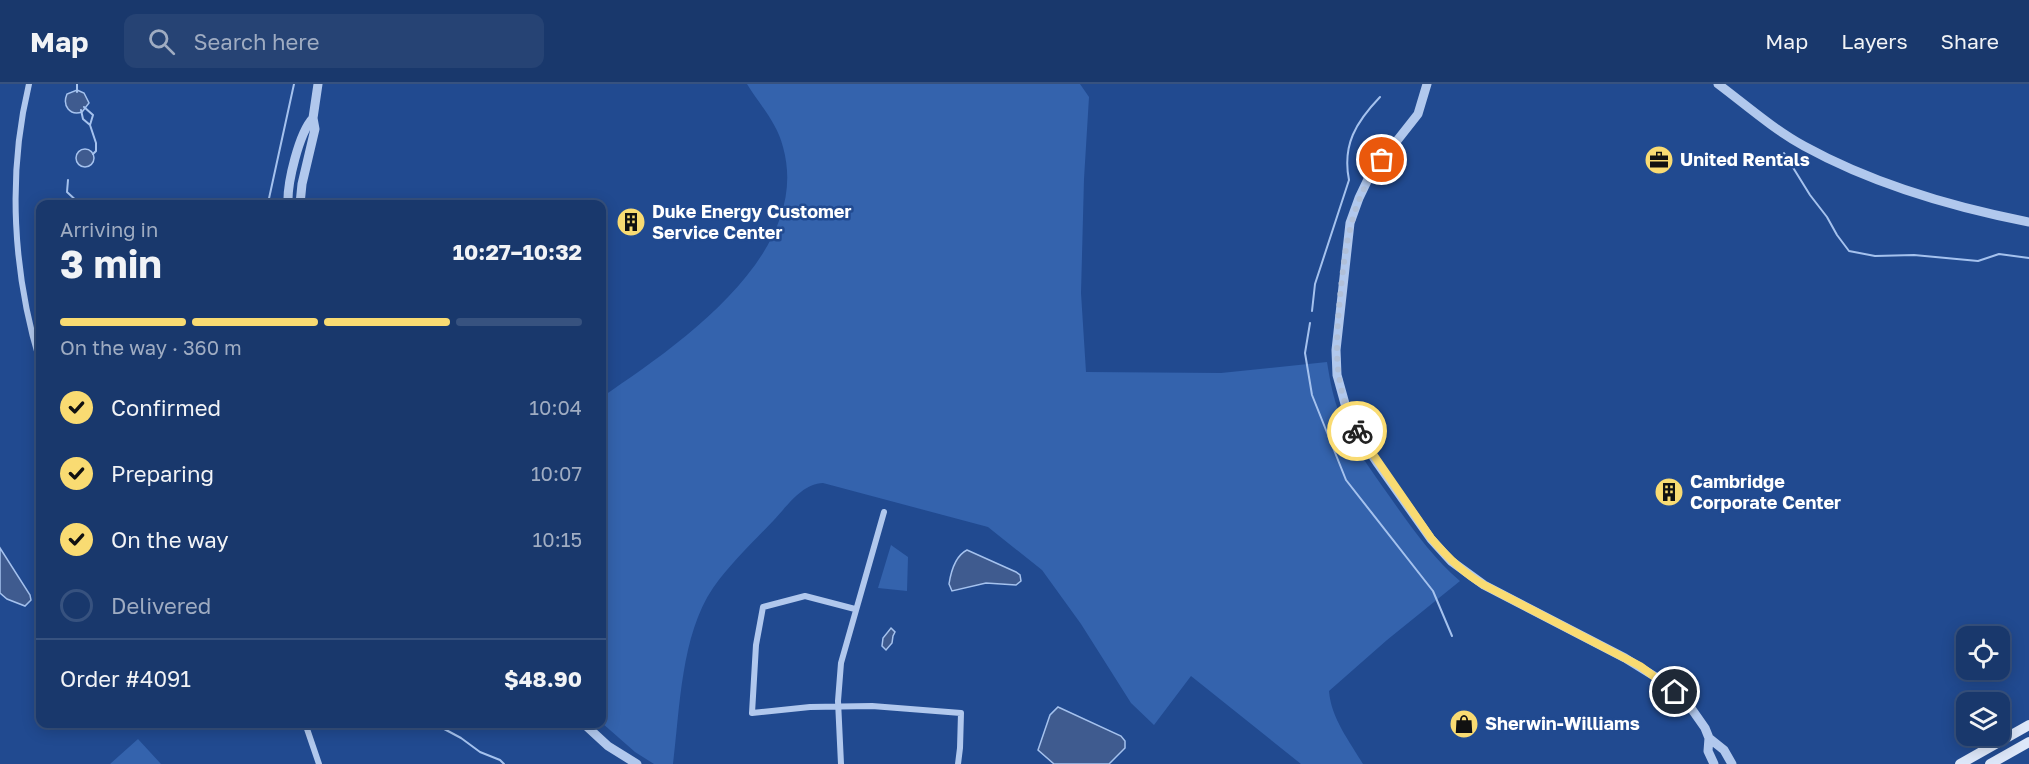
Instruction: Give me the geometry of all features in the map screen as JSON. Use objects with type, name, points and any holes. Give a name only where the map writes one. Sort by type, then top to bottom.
[{"type":"main road","points":[[1960,764],[2029,725]]},
{"type":"main road","points":[[1990,764],[2029,742]]},
{"type":"street","points":[[29,84],[18,150],[17,227],[19,260],[36,345]]},
{"type":"street","points":[[300,200],[315,129],[313,118],[318,84]]},
{"type":"street","points":[[1426,84],[1418,114],[1370,175],[1350,223],[1336,350],[1339,383],[1352,421],[1367,448],[1414,516],[1451,561],[1484,585],[1649,672],[1683,700],[1699,719],[1709,738],[1708,751],[1714,764]]},
{"type":"street","points":[[1718,84],[1793,140],[1845,166],[1934,199],[2029,222]]},
{"type":"street","points":[[288,200],[288,189],[295,161],[305,131],[313,118]]},
{"type":"street","points":[[841,764],[838,706],[841,663],[884,512]]},
{"type":"street","points":[[855,609],[811,597],[801,597],[763,607],[753,673],[752,713],[802,707],[838,706],[872,706],[962,713],[958,764]]},
{"type":"street","points":[[307,728],[319,764]]},
{"type":"street","points":[[588,728],[608,746],[637,764]]},
{"type":"street","points":[[1709,738],[1725,750],[1731,764]]},
{"type":"shaded area","points":[[747,84],[1080,84],[1089,97],[1081,293],[1086,372],[1221,373],[1327,362],[1338,409],[1356,447],[1422,541],[1460,581],[1329,691],[1337,720],[1363,764],[1301,764],[1191,676],[1154,725],[1131,703],[1081,624],[1042,570],[988,527],[823,483],[802,491],[790,502],[727,570],[702,607],[688,650],[680,696],[673,764],[654,764],[635,752],[606,727],[606,394],[700,324],[732,293],[759,260],[778,224],[787,186],[783,147],[772,122]]},
{"type":"shaded area","points":[[77,90],[84,93],[89,103],[82,112],[74,113],[66,106],[66,98],[67,94]]},
{"type":"shaded area","points":[[81,149],[89,149],[94,154],[92,165],[81,167],[76,162],[76,154]]},
{"type":"shaded area","points":[[891,545],[908,557],[907,591],[878,588]]},
{"type":"shaded area","points":[[0,548],[30,595],[31,600],[25,606],[7,599],[0,593]]},
{"type":"shaded area","points":[[967,550],[1016,572],[1020,575],[1021,581],[1016,585],[986,583],[952,591],[949,584],[952,569],[959,556]]},
{"type":"shaded area","points":[[891,628],[895,632],[892,643],[886,650],[882,646],[883,638]]},
{"type":"shaded area","points":[[1058,707],[1121,736],[1125,741],[1125,748],[1109,764],[1054,764],[1038,750],[1050,715]]},
{"type":"shaded area","points":[[138,739],[161,764],[110,764]]},
{"type":"waterway","points":[[77,84],[77,92]]},
{"type":"waterway","points":[[269,200],[294,84]]},
{"type":"waterway","points":[[1312,311],[1315,284],[1349,180],[1347,167],[1349,145],[1358,125],[1380,97]]},
{"type":"waterway","points":[[84,107],[93,115],[90,125],[96,143],[96,151],[93,154]]},
{"type":"waterway","points":[[81,110],[83,119],[90,125]]},
{"type":"waterway","points":[[1784,153],[1849,251],[1875,256],[1914,255],[1978,261],[1999,254],[2029,258]]},
{"type":"waterway","points":[[68,180],[67,192],[76,200]]},
{"type":"waterway","points":[[1310,323],[1305,353],[1312,395],[1346,480],[1433,591],[1452,636]]},
{"type":"waterway","points":[[442,728],[504,764]]},
{"type":"way so far","points":[[1357,431],[1347,411],[1339,383],[1336,340],[1350,223],[1363,188],[1382,160]]},
{"type":"place","name":"United Rentals","points":[[1659,160]]},
{"type":"place","name":"Duke Energy Customer Service Center","points":[[631,222]]},
{"type":"place","name":"Cambridge Corporate Center","points":[[1669,492]]},
{"type":"place","name":"Sherwin-Williams","points":[[1464,724]]},
{"type":"route","points":[[1357,431],[1431,538],[1445,555],[1465,572],[1484,585],[1640,666],[1675,692]]}]
